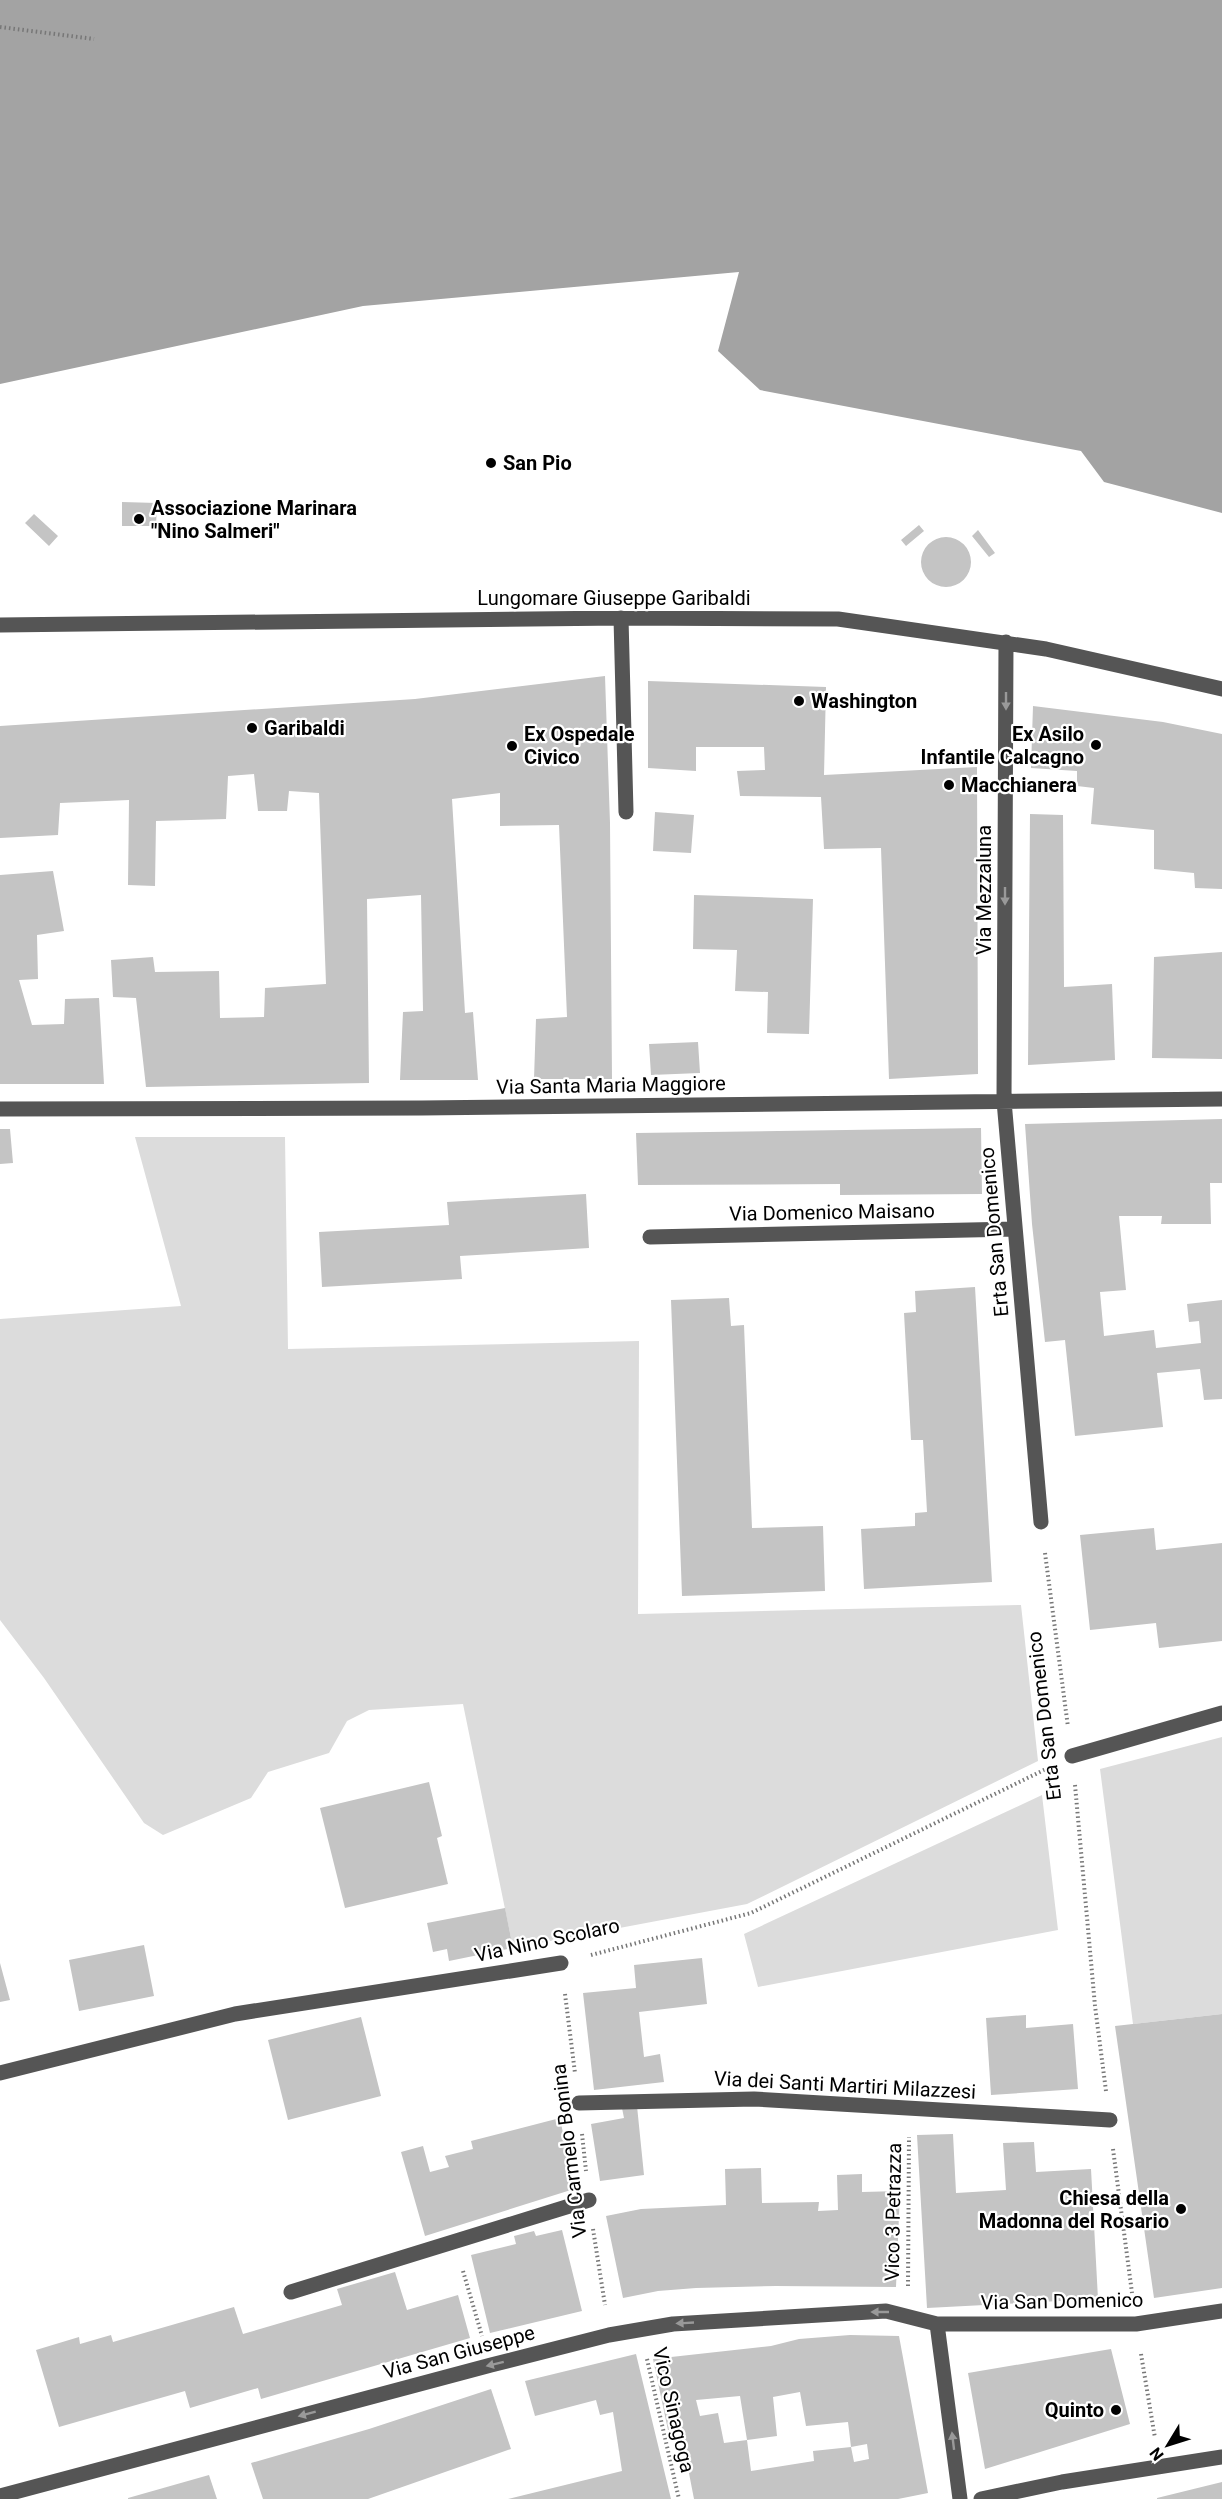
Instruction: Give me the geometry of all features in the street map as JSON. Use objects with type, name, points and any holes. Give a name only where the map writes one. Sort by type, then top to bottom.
[{"type":"street","name":"Lungomare Giuseppe Garibaldi","points":[[0,625],[621,618],[838,619],[1006,642],[1222,689]]},
{"type":"street","points":[[621,618],[626,812]]},
{"type":"street","name":"Via Mezzaluna","points":[[1004,1101],[1006,642]]},
{"type":"street","name":"Via Santa Maria Maggiore","points":[[0,1109],[410,1108],[1222,1099]]},
{"type":"street","name":"Erta San Domenico","points":[[1004,1101],[1041,1522]]},
{"type":"street","name":"Via Domenico Maisano","points":[[650,1237],[1015,1230]]},
{"type":"street","points":[[1072,1756],[1222,1713]]},
{"type":"street","name":"Via Nino Scolaro","points":[[0,2073],[235,2014],[561,1963]]},
{"type":"street","name":"Via dei Santi Martiri Milazzesi","points":[[579,2103],[754,2098],[1110,2120]]},
{"type":"street","points":[[291,2292],[589,2200]]},
{"type":"street","name":"Via San Domenico","points":[[937,2324],[1136,2324],[1222,2311]]},
{"type":"street","name":"Via San Giuseppe","points":[[0,2496],[491,2365],[639,2329],[673,2324],[886,2312],[937,2324]]},
{"type":"street","points":[[937,2324],[960,2499]]},
{"type":"street","points":[[981,2499],[1159,2465],[1222,2457]]},
{"type":"path","points":[[0,27],[94,39]]},
{"type":"path","name":"Erta San Domenico","points":[[1041,1522],[1072,1756],[1095,2006],[1136,2324],[1159,2465]]},
{"type":"path","name":"Via Nino Scolaro","points":[[561,1963],[751,1913],[1072,1756]]},
{"type":"path","name":"Via Carmelo Bonina","points":[[561,1963],[589,2200],[609,2335]]},
{"type":"path","name":"Vico 3 Petrazza","points":[[907,2317],[909,2108]]},
{"type":"path","points":[[454,2242],[491,2365]]},
{"type":"path","name":"Vico Sinagoga","points":[[639,2329],[679,2499]]},
{"type":"shaded area","points":[[0,0],[1222,0],[1222,513],[1104,482],[1081,451],[760,390],[718,351],[739,272],[363,306],[0,384]]},
{"type":"shaded area","points":[[135,1137],[285,1137],[288,1349],[639,1341],[638,1614],[1021,1605],[1038,1761],[747,1904],[513,1948],[463,1704],[369,1710],[347,1721],[329,1753],[268,1772],[251,1798],[163,1835],[144,1823],[44,1678],[0,1620],[0,1319],[181,1306]]},
{"type":"shaded area","points":[[1222,1737],[1222,2014],[1133,2024],[1100,1769]]},
{"type":"shaded area","points":[[1042,1795],[1058,1930],[758,1987],[744,1934]]},
{"type":"building","points":[[122,502],[157,503],[156,526],[122,526]]},
{"type":"building","points":[[34,514],[58,536],[49,546],[25,523]]},
{"type":"building","points":[[919,525],[924,531],[906,546],[901,540]]},
{"type":"building","points":[[978,530],[995,553],[989,557],[972,536]]},
{"type":"building","points":[[941,537],[951,537],[964,544],[971,557],[971,567],[964,580],[951,587],[941,587],[932,583],[925,576],[921,567],[921,557],[925,548],[932,541]]},
{"type":"building","points":[[605,676],[610,823],[612,1079],[534,1079],[536,1019],[567,1017],[559,825],[500,826],[500,793],[452,799],[465,1013],[473,1012],[478,1080],[400,1080],[403,1012],[423,1011],[421,895],[367,899],[369,1083],[146,1087],[136,998],[113,997],[111,960],[153,957],[155,972],[219,971],[220,1018],[264,1017],[265,988],[326,984],[319,793],[289,791],[287,811],[258,811],[254,774],[228,776],[226,819],[156,821],[155,886],[128,885],[129,800],[60,803],[58,835],[0,838],[0,726],[415,699]]},
{"type":"building","points":[[648,681],[826,687],[824,775],[977,767],[978,1074],[889,1079],[881,848],[824,849],[821,797],[740,796],[737,771],[765,770],[764,747],[696,747],[696,771],[648,768]]},
{"type":"building","points":[[1033,706],[1163,722],[1222,734],[1222,889],[1195,888],[1194,873],[1154,869],[1154,830],[1091,824],[1094,788],[1077,786],[1077,771],[1031,768]]},
{"type":"building","points":[[655,812],[694,815],[691,853],[653,851]]},
{"type":"building","points":[[1030,814],[1063,815],[1064,987],[1112,984],[1115,1060],[1028,1065]]},
{"type":"building","points":[[53,871],[64,931],[37,935],[38,979],[19,980],[32,1025],[64,1024],[65,999],[99,998],[104,1084],[0,1084],[0,875]]},
{"type":"building","points":[[694,895],[813,899],[809,1034],[767,1033],[768,992],[735,991],[737,950],[693,949]]},
{"type":"building","points":[[1222,952],[1222,1059],[1152,1058],[1154,957]]},
{"type":"building","points":[[698,1042],[700,1073],[651,1075],[649,1044]]},
{"type":"building","points":[[1222,1119],[1222,1183],[1210,1183],[1211,1224],[1161,1224],[1162,1216],[1119,1216],[1126,1290],[1100,1292],[1104,1336],[1154,1330],[1156,1348],[1201,1343],[1199,1321],[1189,1322],[1187,1304],[1222,1300],[1222,1399],[1204,1400],[1200,1369],[1157,1373],[1163,1427],[1075,1436],[1065,1340],[1045,1342],[1032,1224],[1025,1124]]},
{"type":"building","points":[[981,1128],[982,1194],[840,1195],[840,1184],[638,1185],[636,1133]]},
{"type":"building","points":[[0,1129],[10,1129],[13,1163],[0,1164]]},
{"type":"building","points":[[586,1194],[589,1248],[460,1256],[462,1279],[322,1287],[319,1232],[449,1225],[447,1202]]},
{"type":"building","points":[[975,1287],[992,1582],[864,1589],[861,1529],[915,1526],[915,1513],[927,1512],[923,1440],[911,1440],[904,1313],[916,1312],[915,1291]]},
{"type":"building","points":[[729,1298],[731,1326],[744,1325],[752,1528],[823,1526],[825,1591],[682,1596],[671,1300]]},
{"type":"building","points":[[1154,1528],[1156,1550],[1222,1543],[1222,1641],[1159,1648],[1156,1623],[1090,1630],[1080,1535]]},
{"type":"building","points":[[429,1782],[442,1836],[437,1838],[448,1884],[345,1908],[320,1808]]},
{"type":"building","points":[[505,1908],[513,1948],[449,1961],[447,1949],[433,1952],[427,1923]]},
{"type":"building","points":[[144,1945],[154,1996],[79,2011],[69,1960]]},
{"type":"building","points":[[702,1958],[707,2004],[639,2012],[644,2057],[660,2054],[664,2082],[594,2090],[583,1993],[636,1988],[634,1965]]},
{"type":"building","points":[[0,1963],[10,2000],[0,2002]]},
{"type":"building","name":"Chiesa della Madonna del Rosario","points":[[1222,2014],[1222,2288],[1154,2298],[1115,2026]]},
{"type":"building","points":[[1026,2015],[1026,2028],[1073,2024],[1078,2089],[991,2095],[986,2018]]},
{"type":"building","points":[[361,2017],[381,2096],[288,2120],[268,2040]]},
{"type":"building","points":[[637,2106],[644,2175],[600,2181],[591,2124],[624,2118],[622,2108]]},
{"type":"building","points":[[560,2118],[574,2189],[425,2236],[401,2152],[423,2146],[430,2172],[449,2167],[445,2156],[473,2149],[471,2141]]},
{"type":"building","points":[[953,2134],[956,2193],[1006,2190],[1003,2143],[1034,2142],[1036,2172],[1091,2169],[1098,2299],[927,2308],[917,2135]]},
{"type":"building","points":[[761,2168],[762,2203],[819,2202],[818,2211],[838,2210],[837,2175],[862,2174],[862,2192],[900,2191],[896,2287],[696,2288],[658,2291],[623,2298],[606,2216],[641,2209],[726,2205],[725,2169]]},
{"type":"building","points":[[562,2230],[582,2311],[490,2333],[471,2255],[516,2244],[514,2236],[534,2231],[536,2236]]},
{"type":"building","points":[[395,2272],[407,2310],[458,2295],[470,2338],[261,2399],[258,2388],[190,2408],[185,2391],[59,2427],[36,2350],[79,2337],[80,2344],[111,2335],[113,2342],[234,2307],[243,2334],[342,2305],[337,2289]]},
{"type":"building","points":[[850,2335],[899,2336],[928,2493],[898,2499],[694,2499],[680,2427],[668,2430],[653,2359],[771,2346],[799,2339]],"holes":[[[800,2392],[806,2426],[848,2422],[851,2447],[813,2451],[814,2461],[751,2471],[747,2440],[777,2436],[773,2397]],[[740,2396],[747,2440],[724,2443],[718,2413],[700,2416],[696,2400]],[[867,2444],[869,2459],[854,2462],[851,2447]]]},
{"type":"building","points":[[1111,2349],[1130,2424],[985,2469],[968,2373]]},
{"type":"building","points":[[636,2354],[671,2499],[508,2499],[622,2471],[613,2412],[600,2415],[596,2400],[535,2416],[525,2381]]},
{"type":"building","points":[[491,2389],[511,2449],[368,2499],[263,2499],[251,2463],[369,2429]]},
{"type":"building","points":[[209,2475],[217,2499],[128,2499],[128,2498]]},
{"type":"building","points":[[1222,2482],[1222,2499],[1157,2499],[1157,2498]]},
{"type":"place","name":"San Pio","points":[[491,463]]},
{"type":"place","name":"Associazione Marinara \"Nino Salmeri\"","points":[[139,519]]},
{"type":"place","name":"Washington","points":[[799,701]]},
{"type":"place","name":"Garibaldi","points":[[252,728]]},
{"type":"place","name":"Ex Asilo Infantile Calcagno","points":[[1096,745]]},
{"type":"place","name":"Ex Ospedale Civico","points":[[512,746]]},
{"type":"place","name":"Macchianera","points":[[949,785]]},
{"type":"place","name":"Chiesa della Madonna del Rosario","points":[[1181,2209]]},
{"type":"place","name":"Quinto","points":[[1116,2410]]}]
